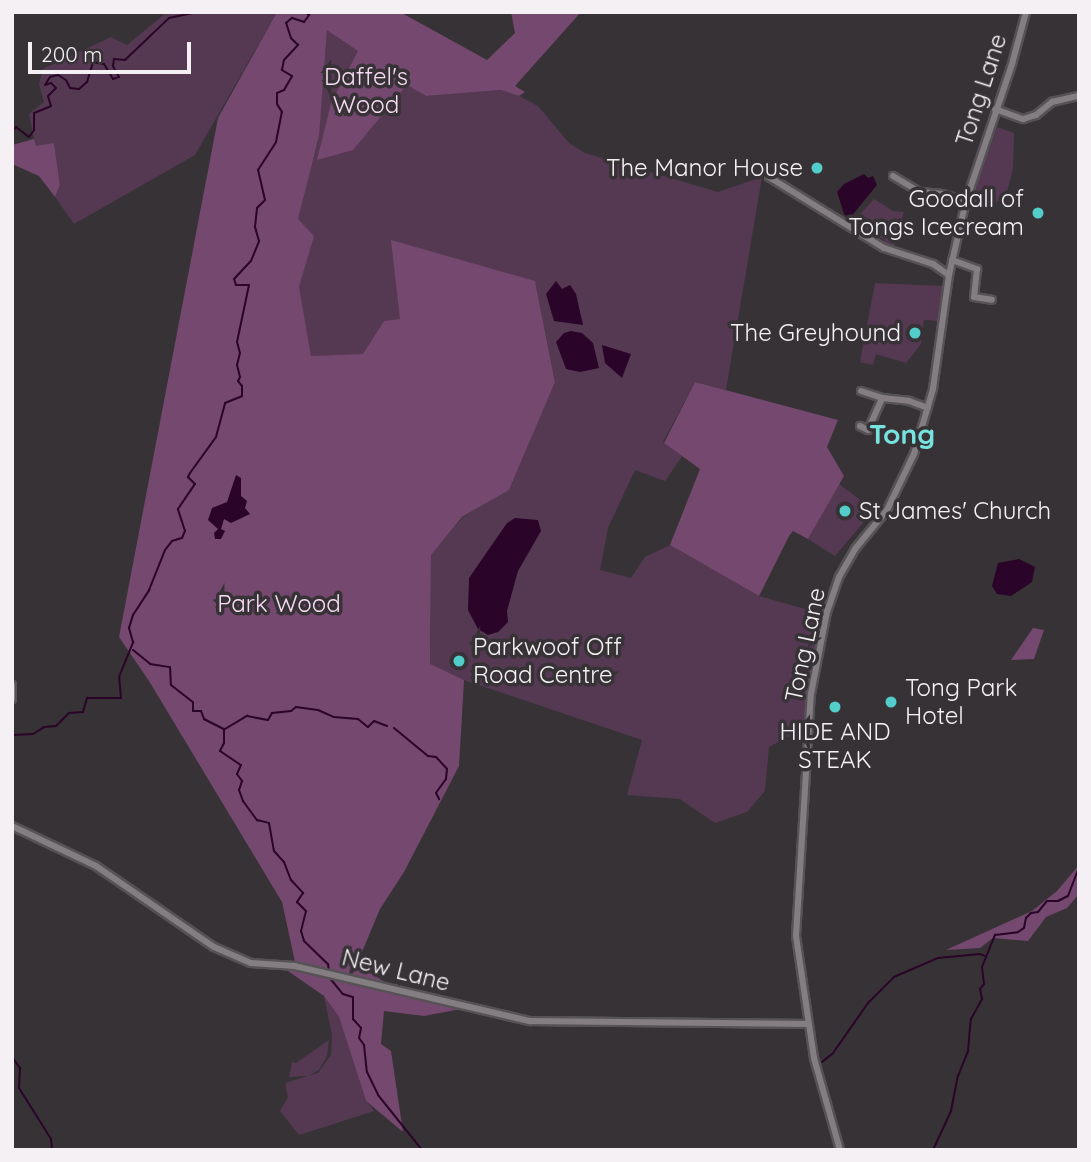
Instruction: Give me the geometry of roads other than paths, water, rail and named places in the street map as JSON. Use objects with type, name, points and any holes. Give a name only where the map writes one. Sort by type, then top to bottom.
[{"type":"street","name":"Tong Lane","points":[[840,1150],[821,1090],[808,1024],[795,916],[811,694],[828,612],[839,578],[850,555],[887,509],[911,462],[928,408],[949,275],[966,201],[1026,12]]},
{"type":"street","points":[[995,109],[1023,119],[1036,115],[1052,102],[1079,96]]},
{"type":"street","points":[[893,176],[920,192],[943,194],[966,201]]},
{"type":"street","points":[[769,177],[884,248],[933,264],[949,275]]},
{"type":"street","points":[[952,260],[977,269],[974,297],[992,300]]},
{"type":"street","points":[[862,391],[928,408]]},
{"type":"street","points":[[860,426],[868,430],[881,398]]},
{"type":"street","points":[[12,685],[12,699]]},
{"type":"street","name":"New Lane","points":[[12,826],[96,866],[225,954],[264,965],[295,966],[530,1021],[808,1024]]},
{"type":"waterway","points":[[12,131],[16,127],[29,137],[34,130],[34,113],[51,106],[48,96],[56,88],[51,83],[45,85],[50,77],[58,75],[66,80],[70,88],[79,89],[87,82],[93,62],[104,64],[113,79],[119,77],[113,66],[114,59],[125,60],[169,18],[197,12]]},
{"type":"waterway","points":[[12,735],[33,734],[44,727],[56,726],[69,713],[83,712],[87,698],[121,698],[119,677],[133,642],[129,628],[133,615],[149,590],[165,550],[172,541],[182,538],[185,531],[178,509],[195,484],[188,477],[216,437],[225,403],[242,396],[242,386],[238,381],[240,377],[237,365],[240,353],[237,342],[249,285],[236,285],[234,279],[251,261],[259,241],[255,227],[257,208],[265,200],[258,170],[276,142],[282,112],[277,104],[277,93],[284,90],[292,76],[282,70],[284,60],[298,45],[291,38],[286,23],[292,18],[304,22],[309,15],[305,12]]},
{"type":"waterway","points":[[133,650],[150,664],[170,667],[171,685],[193,702],[193,711],[201,711],[204,719],[224,729],[224,743],[220,751],[241,765],[237,774],[242,781],[239,790],[243,801],[257,820],[269,823],[274,851],[284,862],[291,880],[303,893],[297,902],[306,911],[301,931],[304,941],[328,964],[329,971]]},
{"type":"waterway","points":[[225,729],[247,716],[268,720],[272,713],[291,711],[296,707],[318,710],[334,717],[358,719],[368,727],[374,721],[387,726]]},
{"type":"waterway","points":[[394,728],[428,756],[436,757],[447,769],[446,779],[436,793],[439,799]]},
{"type":"waterway","points":[[933,1150],[951,1111],[958,1076],[968,1051],[971,1019],[982,999],[982,967],[995,935],[1018,932],[1024,928],[1026,918],[1031,913],[1038,912],[1047,901],[1058,901],[1068,896],[1079,868]]},
{"type":"waterway","points":[[822,1062],[833,1053],[868,1003],[894,977],[938,958],[980,954],[985,956]]},
{"type":"waterway","points":[[329,977],[343,994],[353,997],[353,1019],[361,1028],[359,1038],[364,1045],[367,1072],[378,1095],[422,1150]]},
{"type":"waterway","points":[[12,1057],[20,1068],[19,1088],[51,1139],[52,1150]]},
{"type":"place","name":"The Manor House","points":[[817,168]]},
{"type":"place","name":"Goodall of Tongs Icecream","points":[[1038,213]]},
{"type":"place","name":"The Greyhound","points":[[915,333]]},
{"type":"place","name":"St James' Church","points":[[845,511]]},
{"type":"place","name":"Parkwoof Off Road Centre","points":[[459,661]]},
{"type":"place","name":"Tong Park Hotel","points":[[891,702]]},
{"type":"place","name":"HIDE AND STEAK","points":[[835,707]]},
{"type":"district","name":"Tong","points":[[902,434]]},
{"type":"park label","name":"Daffel's Wood","points":[[366,91]]},
{"type":"park label","name":"Park Wood","points":[[279,604]]}]
